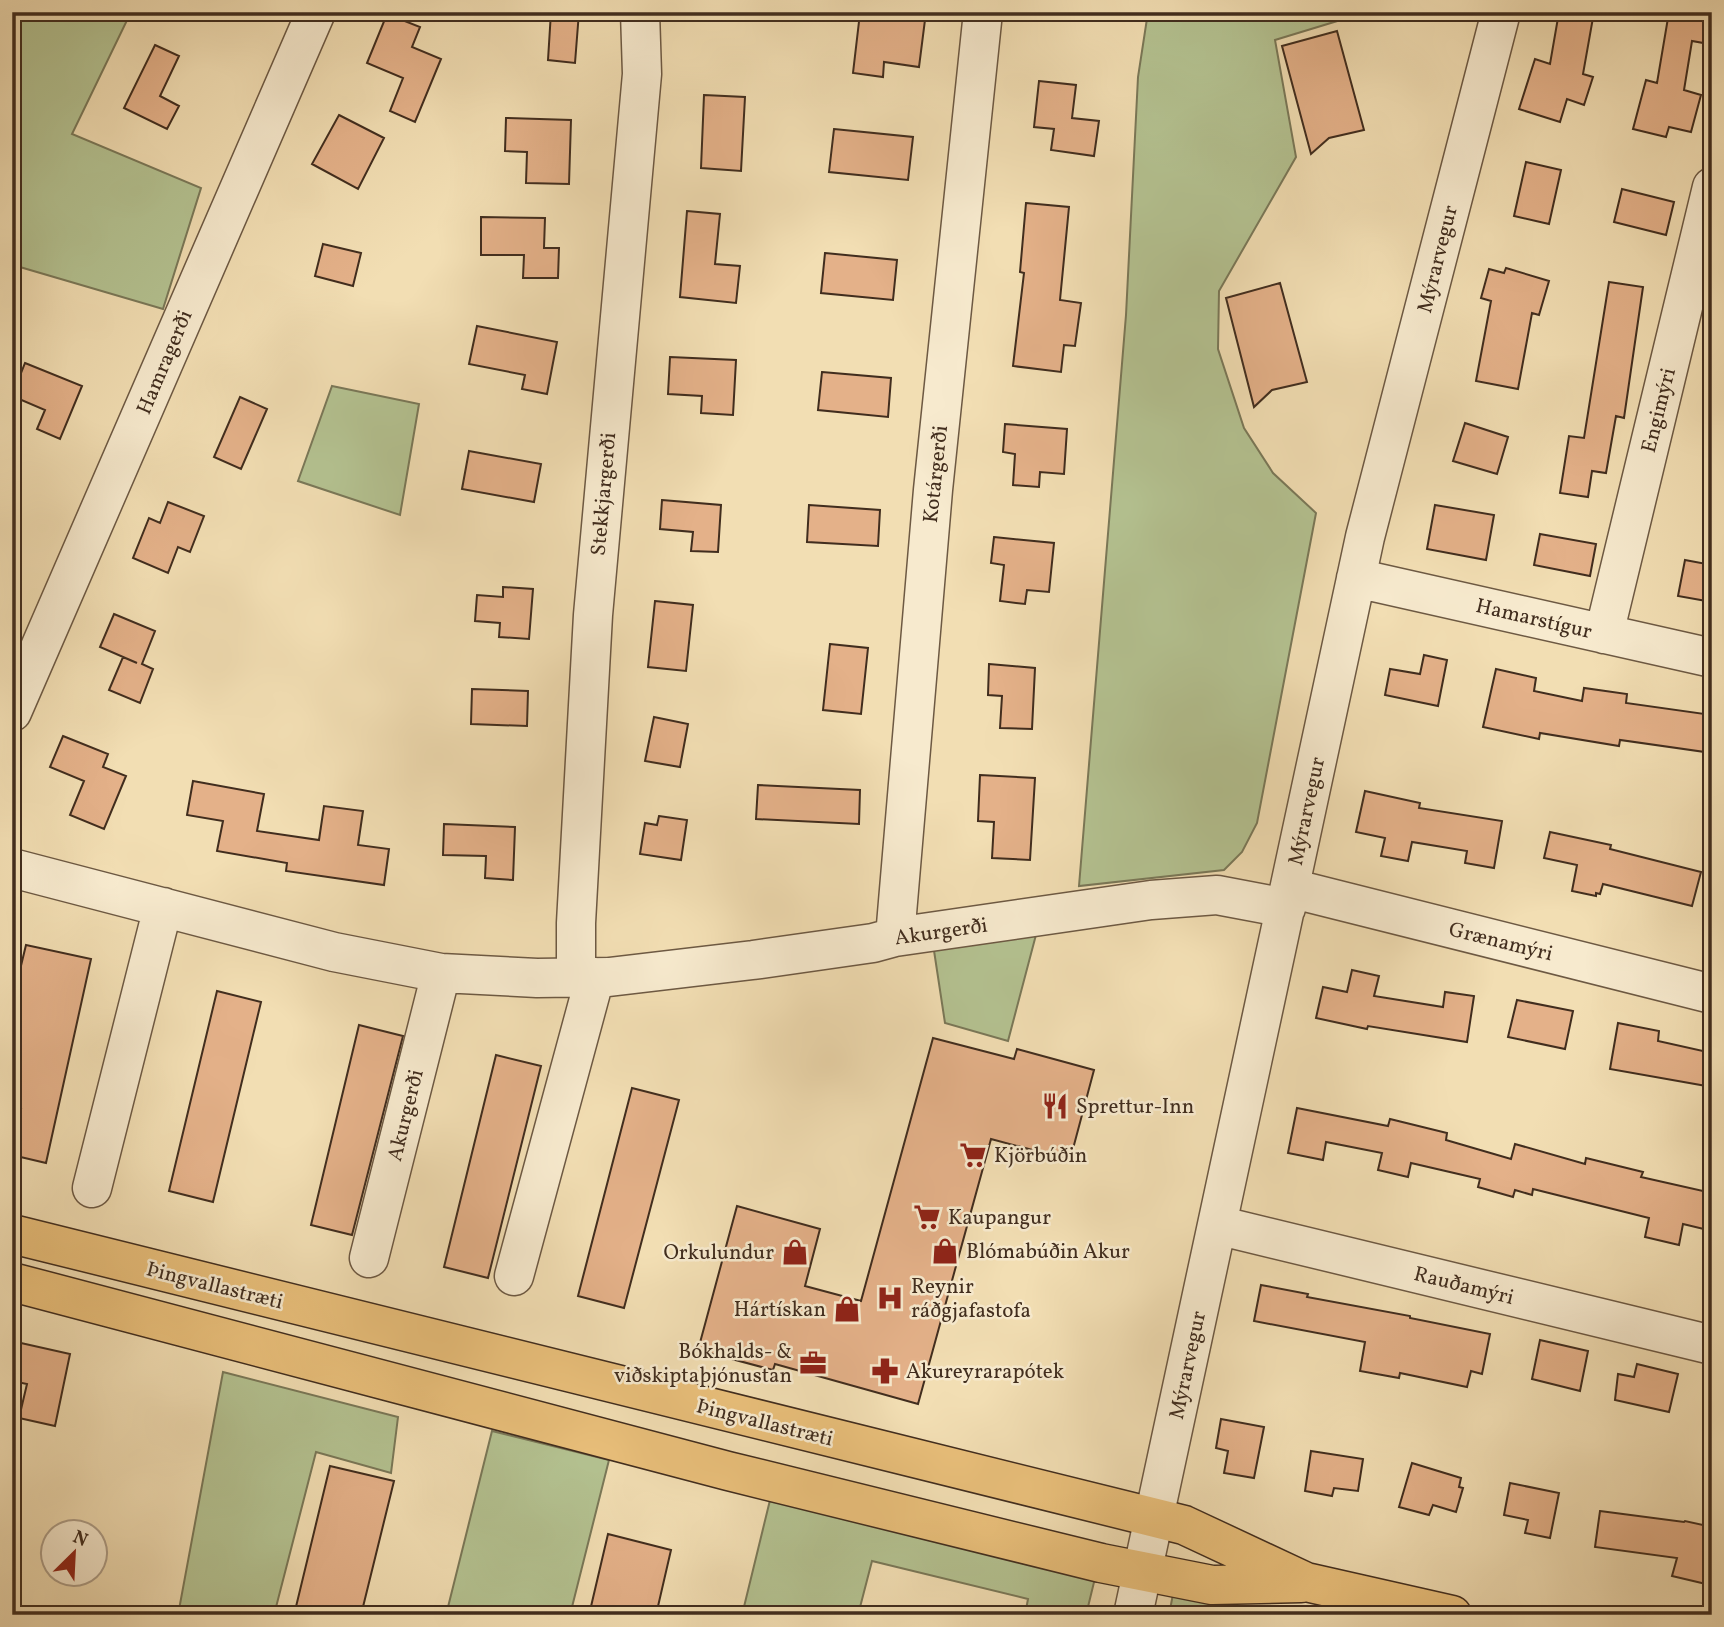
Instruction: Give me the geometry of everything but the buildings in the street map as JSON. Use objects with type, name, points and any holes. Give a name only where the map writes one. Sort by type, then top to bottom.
[{"type":"main road","name":"Þingvallastræti","points":[[12,1234],[1184,1525],[1306,1582],[1452,1615]]},
{"type":"main road","name":"Þingvallastræti","points":[[12,1282],[741,1475],[1101,1563],[1212,1585],[1306,1582]]},
{"type":"street","name":"Hamragerði","points":[[12,712],[316,12]]},
{"type":"street","name":"Stekkjargerði","points":[[586,977],[576,923],[593,615],[642,74],[640,12]]},
{"type":"street","name":"Kotárgerði","points":[[895,937],[933,490],[983,12]]},
{"type":"street","name":"Mýrarvegur","points":[[1133,1615],[1356,578],[1501,12]]},
{"type":"street","name":"Engimýri","points":[[1604,634],[1712,187]]},
{"type":"street","name":"Hamarstígur","points":[[1356,578],[1712,658]]},
{"type":"street","name":"Akurgerði","points":[[12,868],[334,951],[441,973],[586,977],[740,962],[873,943],[895,937],[1178,898],[1217,895],[1288,898]]},
{"type":"street","name":"Grænamýri","points":[[1288,898],[1712,994]]},
{"type":"street","points":[[92,1188],[163,907]]},
{"type":"street","name":"Akurgerði","points":[[369,1258],[441,973]]},
{"type":"street","points":[[514,1276],[586,977]]},
{"type":"street","name":"Rauðamýri","points":[[1217,1225],[1712,1345]]},
{"type":"green space","points":[[12,12],[131,12],[72,134],[201,188],[163,309],[13,265],[12,267]]},
{"type":"green space","points":[[1148,12],[1367,12],[1275,40],[1296,157],[1219,291],[1218,349],[1244,428],[1273,473],[1316,513],[1257,823],[1242,852],[1224,870],[1079,886],[1126,315],[1138,77]]},
{"type":"green space","points":[[332,386],[419,404],[400,515],[298,481]]},
{"type":"green space","points":[[1037,931],[1008,1041],[945,1023],[933,944]]},
{"type":"green space","points":[[223,1372],[398,1417],[391,1473],[316,1452],[274,1615],[178,1615]]},
{"type":"green space","points":[[492,1431],[609,1460],[570,1615],[446,1615]]},
{"type":"green space","points":[[771,1496],[1096,1574],[1086,1615],[1025,1615],[1028,1599],[872,1561],[858,1615],[742,1615]]},
{"type":"green space","points":[[1173,1594],[1271,1615],[1169,1615]]},
{"type":"place","name":"Sprettur-Inn","points":[[1055,1106]]},
{"type":"place","name":"Kjörbúðin","points":[[973,1155]]},
{"type":"place","name":"Kaupangur","points":[[927,1217]]},
{"type":"place","name":"Blómabúðin Akur","points":[[945,1251]]},
{"type":"place","name":"Orkulundur","points":[[795,1252]]},
{"type":"place","name":"Reynir ráðgjafastofa","points":[[890,1298]]},
{"type":"place","name":"Hártískan","points":[[847,1309]]},
{"type":"place","name":"Bókhalds- & viðskiptaþjónustan","points":[[813,1363]]},
{"type":"place","name":"Akureyrarapótek","points":[[885,1371]]}]
